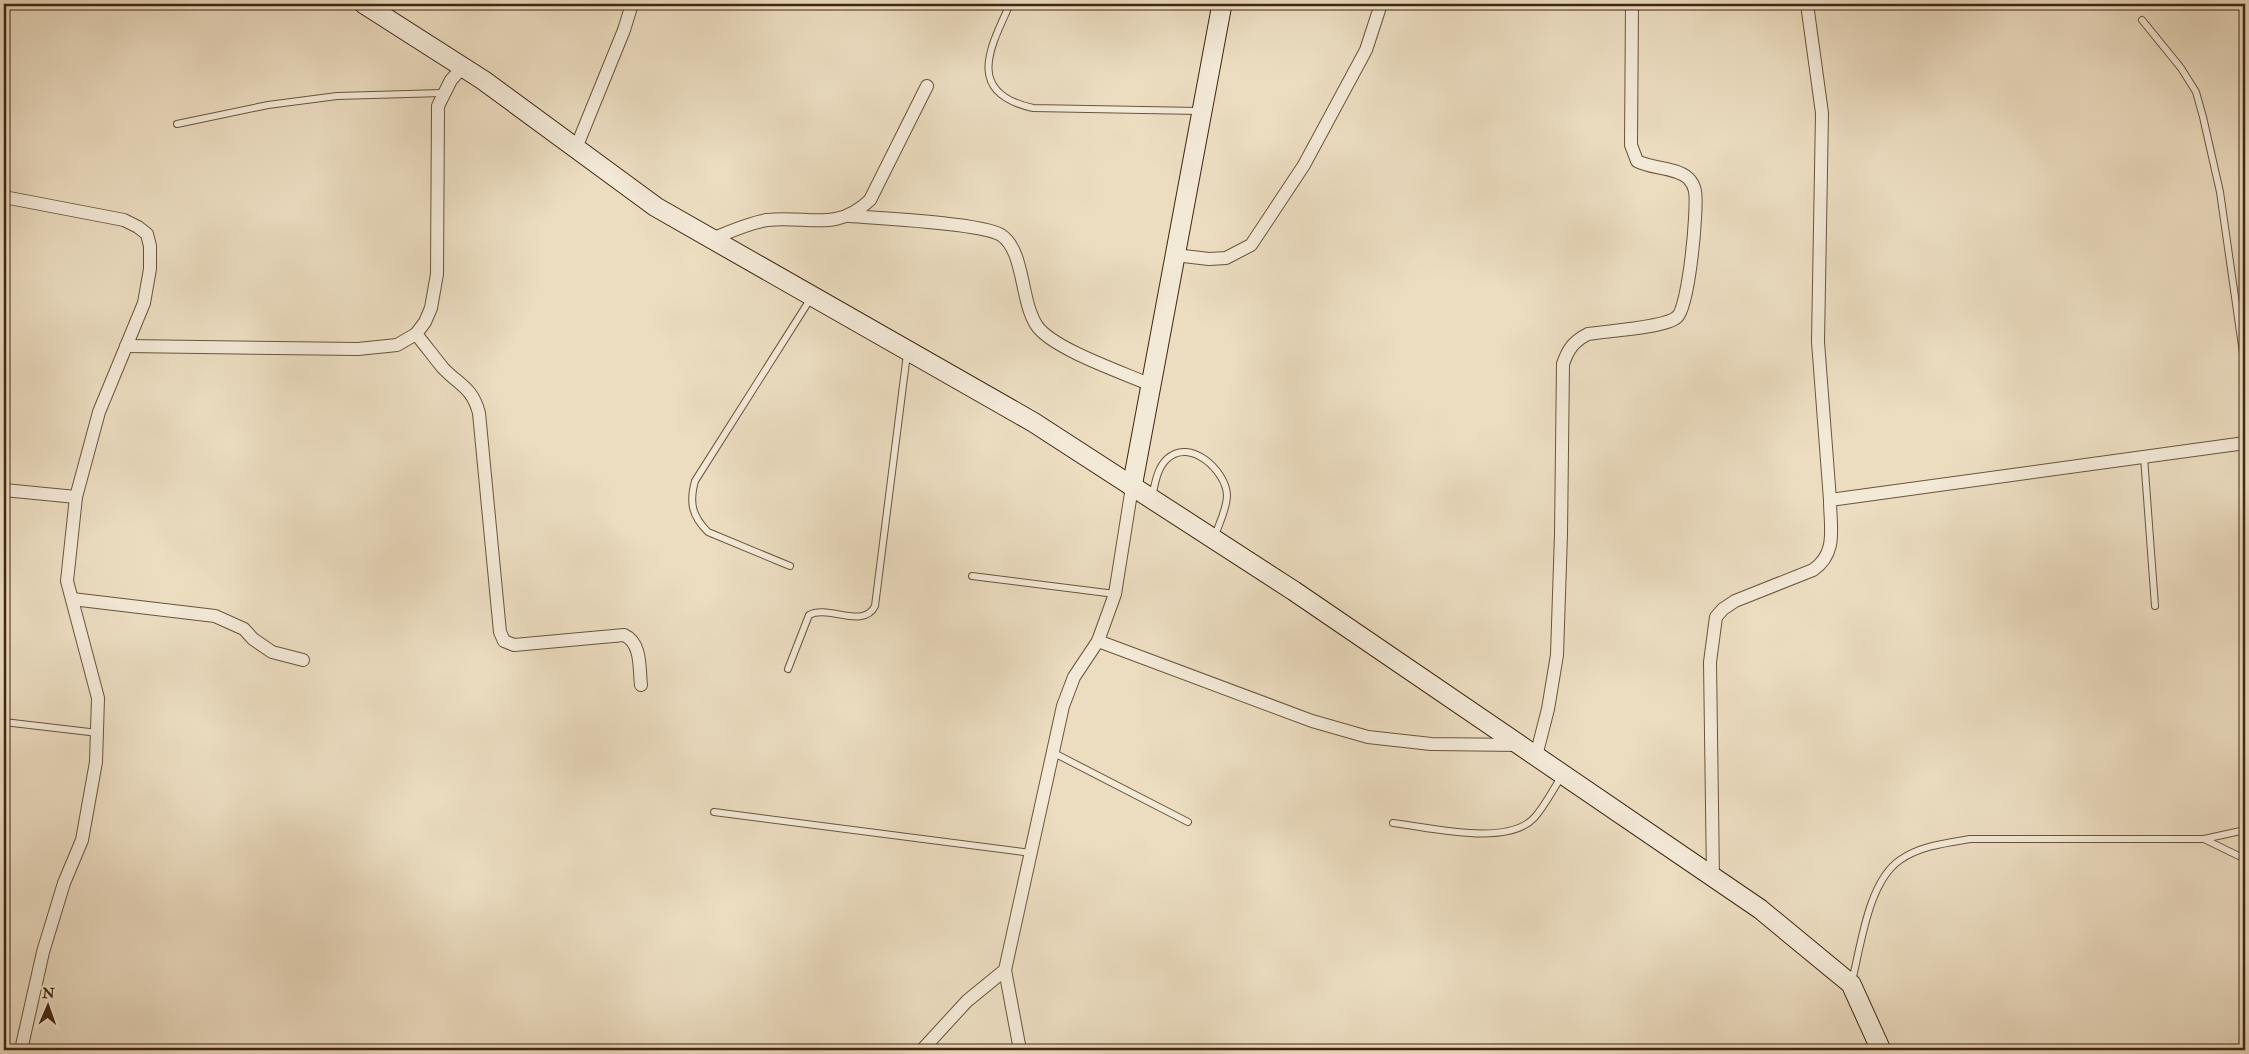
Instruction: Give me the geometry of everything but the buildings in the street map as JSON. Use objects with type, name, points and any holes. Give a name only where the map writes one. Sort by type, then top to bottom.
[{"type":"street","points":[[364,4],[463,67],[656,207],[1033,422],[1302,596],[1760,909],[1850,984],[1881,1050]]},
{"type":"street","points":[[576,148],[624,30],[632,4]]},
{"type":"street","points":[[1020,1050],[1005,970],[1064,706],[1074,677],[1098,641],[1115,594],[1132,486],[1222,4]]},
{"type":"street","points":[[1175,255],[1209,260],[1226,258],[1251,245],[1304,165],[1366,50],[1380,4]]},
{"type":"street","points":[[1536,756],[1548,709],[1556,655],[1561,534],[1562,364],[1567,351],[1576,340],[1588,334],[1671,321],[1682,310],[1695,224],[1695,193],[1693,184],[1688,178],[1679,173],[1646,166],[1637,161],[1631,145],[1632,4]]},
{"type":"street","points":[[1713,877],[1710,662],[1716,617],[1723,609],[1735,601],[1813,570],[1828,555],[1831,545],[1830,500],[1818,342],[1822,113],[1807,4]]},
{"type":"street","points":[[126,346],[358,348],[397,345],[416,334],[425,322],[431,308],[437,274],[436,118],[443,93],[463,67]]},
{"type":"street","points":[[850,216],[870,200],[927,86]]},
{"type":"street","points":[[4,197],[124,220],[138,226],[147,234],[150,246],[150,268],[144,303],[99,412],[76,497],[67,581],[98,698],[96,762],[82,840],[64,883],[43,952],[21,1050]]},
{"type":"street","points":[[712,239],[764,220],[824,221],[850,216],[963,226],[999,234],[1011,247],[1026,305],[1037,326],[1050,338],[1069,349],[1151,385]]},
{"type":"street","points":[[416,334],[444,369],[471,392],[476,402],[479,413],[500,632],[504,641],[514,645],[624,635],[633,640],[637,646],[641,685]]},
{"type":"street","points":[[1830,500],[2245,443]]},
{"type":"street","points":[[4,490],[76,497]]},
{"type":"street","points":[[72,599],[215,616],[244,629],[253,639],[272,652],[302,660]]},
{"type":"street","points":[[1098,641],[1312,721],[1368,736],[1431,744],[1520,745]]},
{"type":"street","points":[[922,1050],[967,1001],[1005,970]]},
{"type":"lane","points":[[1010,4],[993,41],[988,66],[991,81],[1001,97],[1015,104],[1033,108],[1202,111]]},
{"type":"lane","points":[[2142,20],[2181,68],[2196,92],[2220,192],[2245,367]]},
{"type":"lane","points":[[176,124],[268,105],[337,96],[443,93]]},
{"type":"lane","points":[[790,566],[708,532],[699,523],[692,509],[691,496],[695,481],[812,296]]},
{"type":"lane","points":[[788,669],[809,615],[819,612],[865,615],[873,611],[876,606],[908,351]]},
{"type":"lane","points":[[1151,499],[1160,469],[1168,458],[1177,453],[1193,453],[1215,468],[1225,484],[1226,504],[1214,539]]},
{"type":"lane","points":[[2144,457],[2155,606]]},
{"type":"lane","points":[[972,576],[1115,594]]},
{"type":"lane","points":[[4,722],[98,734]]},
{"type":"lane","points":[[1054,753],[1188,822]]},
{"type":"lane","points":[[1393,823],[1480,833],[1513,830],[1534,818],[1562,774]]},
{"type":"lane","points":[[714,812],[1031,853]]},
{"type":"lane","points":[[1850,984],[1874,896],[1885,875],[1899,861],[1914,853],[1937,845],[1970,839],[2204,839],[2245,830]]},
{"type":"lane","points":[[2204,839],[2245,859]]}]
